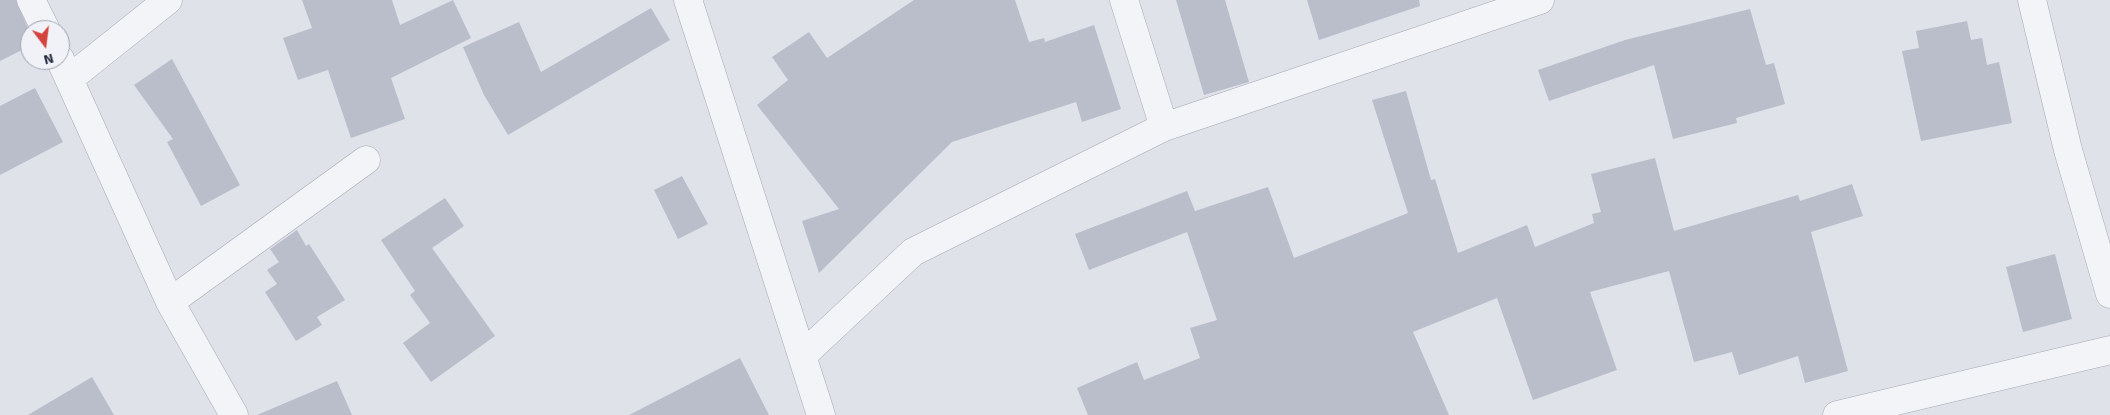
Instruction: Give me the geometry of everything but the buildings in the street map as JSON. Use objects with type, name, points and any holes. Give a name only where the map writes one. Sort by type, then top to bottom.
[{"type":"street","points":[[32,0],[41,20]]},
{"type":"street","points":[[70,66],[168,0]]},
{"type":"street","points":[[688,0],[803,355],[820,415]]},
{"type":"street","points":[[1124,0],[1164,127]]},
{"type":"street","points":[[803,355],[913,252],[1164,127],[1540,0]]},
{"type":"street","points":[[2032,0],[2068,150],[2110,294]]},
{"type":"street","points":[[65,70],[170,302],[234,415]]},
{"type":"street","points":[[170,302],[366,160]]},
{"type":"street","points":[[1837,415],[2110,350]]}]
